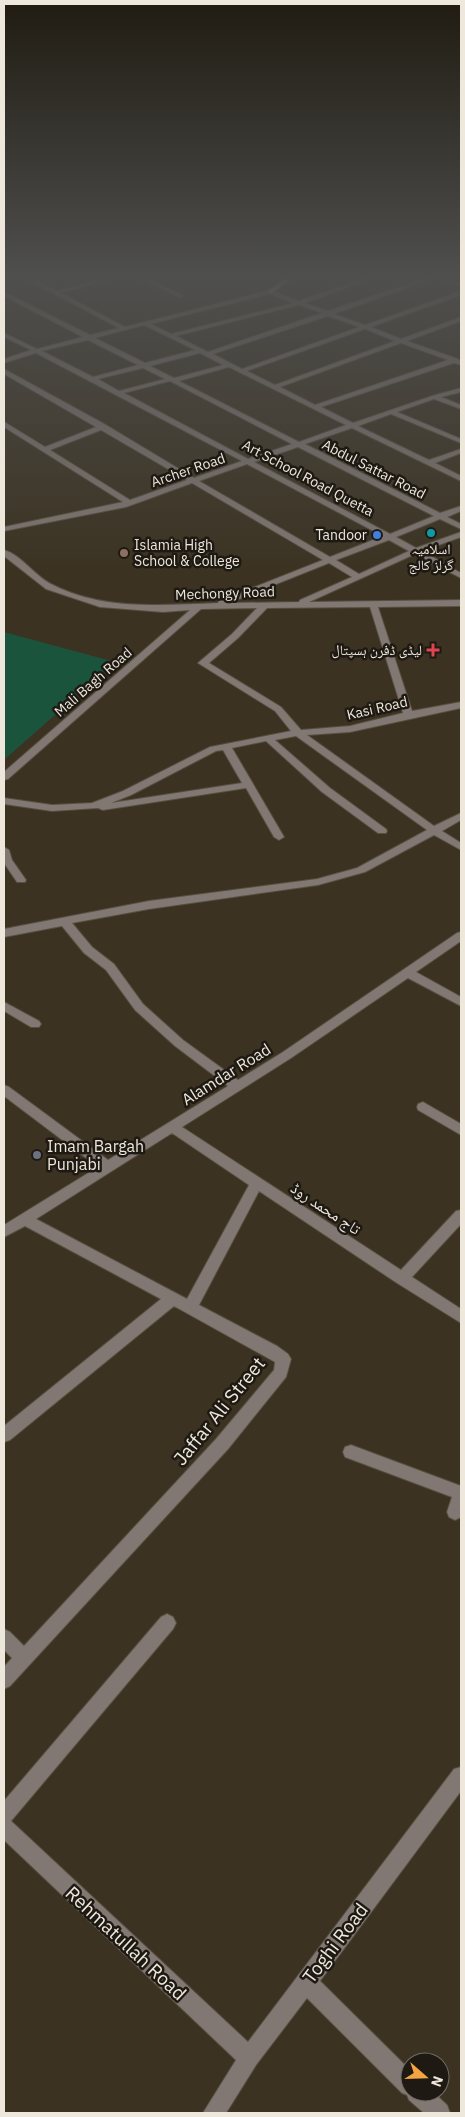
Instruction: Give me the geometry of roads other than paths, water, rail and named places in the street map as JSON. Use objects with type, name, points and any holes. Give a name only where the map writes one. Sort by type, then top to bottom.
[{"type":"street","points":[[16,378],[359,577]]},
{"type":"street","points":[[92,379],[96,378]]},
{"type":"street","points":[[118,393],[177,378]]},
{"type":"street","points":[[255,378],[461,478]]},
{"type":"street","points":[[275,388],[302,378]]},
{"type":"street","points":[[315,407],[406,378]]},
{"type":"street","name":"Art School Road Quetta","points":[[92,379],[461,576]]},
{"type":"street","name":"Abdul Sattar Road","points":[[172,379],[461,527]]},
{"type":"street","name":"Archer Road","points":[[4,529],[129,503],[434,397],[461,390]]},
{"type":"street","points":[[434,397],[461,407]]},
{"type":"street","points":[[393,412],[461,441]]},
{"type":"street","points":[[4,424],[129,503]]},
{"type":"street","points":[[44,450],[103,428]]},
{"type":"street","points":[[431,462],[461,451]]},
{"type":"street","points":[[215,606],[461,508]]},
{"type":"street","points":[[296,605],[416,551],[461,534]]},
{"type":"street","name":"Mechongy Road","points":[[4,552],[49,588],[104,604],[163,609],[215,606],[461,603]]},
{"type":"street","points":[[373,603],[408,715]]},
{"type":"street","points":[[264,606],[235,636],[203,662],[278,709],[298,733],[433,830],[461,847]]},
{"type":"street","name":"Mali Bagh Road","points":[[5,774],[199,607]]},
{"type":"street","name":"Kasi Road","points":[[93,806],[127,793],[213,749],[298,733],[350,729],[461,705]]},
{"type":"street","points":[[268,738],[326,790],[382,831]]},
{"type":"street","points":[[226,746],[279,837]]},
{"type":"street","points":[[4,801],[52,808],[110,807],[248,785]]},
{"type":"street","points":[[4,933],[148,905],[318,882],[361,870],[461,816]]},
{"type":"street","points":[[4,850],[7,860],[21,880]]},
{"type":"street","points":[[64,921],[88,950],[110,967],[139,1008],[179,1043],[238,1086]]},
{"type":"street","name":"Alamdar Road","points":[[4,1232],[238,1086],[461,936]]},
{"type":"street","points":[[408,973],[461,1002]]},
{"type":"street","points":[[4,1006],[35,1024]]},
{"type":"street","points":[[4,1090],[108,1167]]},
{"type":"street","points":[[423,1107],[461,1130]]},
{"type":"street","name":"تاج محمد روڈ","points":[[172,1127],[461,1317]]},
{"type":"street","points":[[190,1307],[258,1183]]},
{"type":"street","points":[[402,1279],[461,1215]]},
{"type":"street","name":"Jaffar Ali Street","points":[[4,1680],[222,1444],[281,1372],[283,1359],[272,1350],[24,1219]]},
{"type":"street","points":[[4,1434],[173,1298]]},
{"type":"street","points":[[351,1452],[461,1493],[455,1512]]},
{"type":"street","points":[[4,1815],[167,1623]]},
{"type":"street","points":[[4,1638],[24,1658]]},
{"type":"street","name":"Toghi Road","points":[[214,2113],[249,2058],[461,1776]]},
{"type":"street","name":"Rehmatullah Road","points":[[4,1828],[249,2058]]},
{"type":"street","points":[[306,1982],[400,2075]]},
{"type":"street","points":[[427,2102],[439,2113]]},
{"type":"place","name":"اسلامیہ گرلز کالج","points":[[431,533]]},
{"type":"place","name":"Tandoor","points":[[377,535]]},
{"type":"place","name":"Islamia High School & College","points":[[124,553]]},
{"type":"place","name":"لیڈی ڈفرن ہسپتال","points":[[433,650]]},
{"type":"place","name":"Imam Bargah Punjabi","points":[[37,1155]]}]
